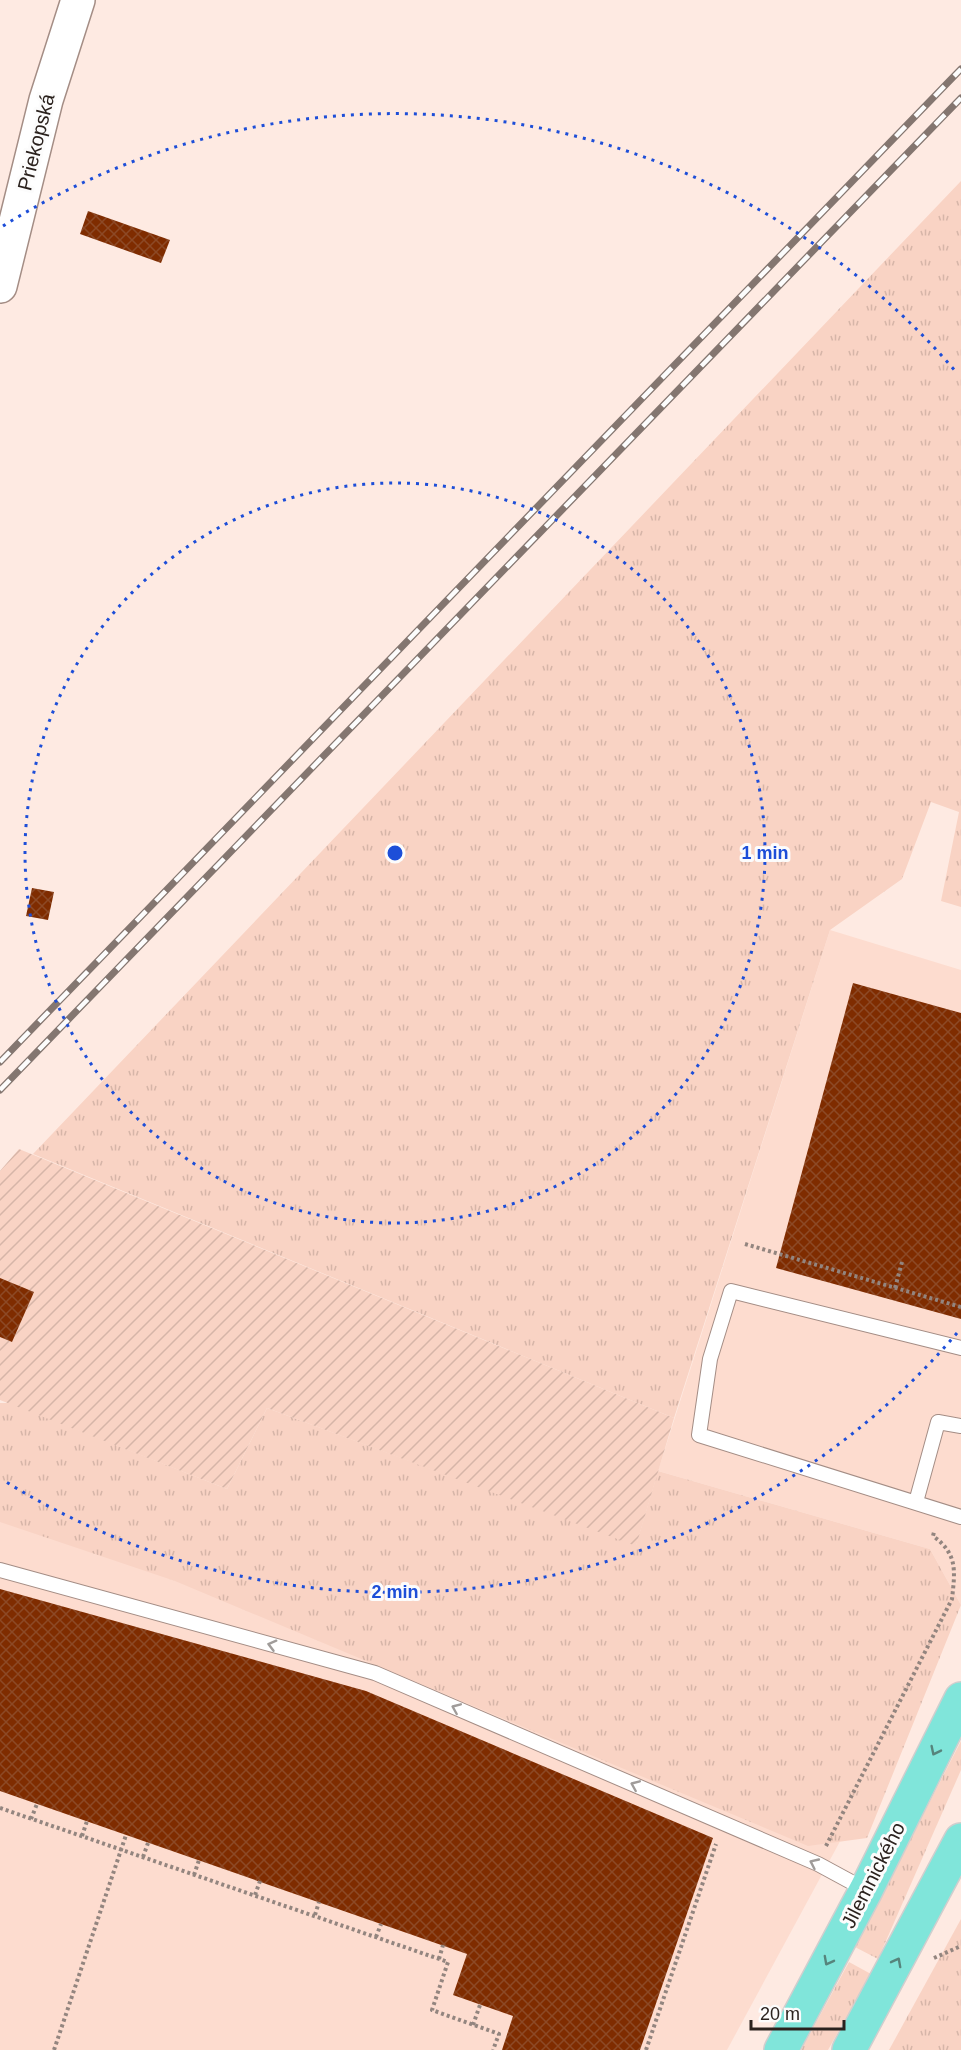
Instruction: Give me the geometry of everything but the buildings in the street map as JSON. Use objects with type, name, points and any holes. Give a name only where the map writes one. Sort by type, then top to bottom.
[{"type":"main road","name":"Jilemnického","points":[[781,2050],[866,1890],[961,1699]]},
{"type":"main road","points":[[849,2050],[961,1840]]},
{"type":"street","name":"Priekopská","points":[[0,286],[46,100],[78,0]]},
{"type":"lane","points":[[960,1518],[916,1502],[699,1435],[710,1359],[731,1291],[961,1348]]},
{"type":"lane","points":[[916,1502],[938,1422],[961,1426]]},
{"type":"lane","points":[[0,1570],[375,1673],[818,1864],[866,1890]]},
{"type":"path","points":[[745,1244],[961,1307]]},
{"type":"path","points":[[896,1288],[902,1262]]},
{"type":"path","points":[[825,1849],[952,1599],[955,1571],[947,1546],[933,1536],[941,1510]]},
{"type":"path","points":[[31,1819],[37,1804]]},
{"type":"path","points":[[0,1808],[448,1962],[432,2010],[506,2038]]},
{"type":"path","points":[[82,1836],[87,1821]]},
{"type":"path","points":[[54,2050],[126,1835]]},
{"type":"path","points":[[143,1857],[148,1843]]},
{"type":"path","points":[[646,2050],[717,1843]]},
{"type":"path","points":[[194,1875],[200,1860]]},
{"type":"path","points":[[255,1895],[260,1881]]},
{"type":"path","points":[[315,1916],[320,1902]]},
{"type":"path","points":[[376,1937],[381,1924]]},
{"type":"path","points":[[439,1959],[443,1945]]},
{"type":"path","points":[[932,1959],[961,1946]]},
{"type":"path","points":[[473,2025],[480,2005]]},
{"type":"path","points":[[493,2050],[499,2034]]},
{"type":"shaded area","points":[[830,930],[961,970],[961,1605],[930,1549],[658,1471]]},
{"type":"shaded area","points":[[0,1518],[851,1821],[727,2050],[0,2050]]},
{"type":"green space","points":[[961,181],[961,907],[941,901],[959,812],[931,802],[902,879],[830,930],[674,1418],[33,1154]]},
{"type":"green space","points":[[19,1149],[674,1418],[636,1546],[267,1408],[227,1489],[0,1400],[0,1171]]},
{"type":"green space","points":[[0,1403],[10,1403],[227,1489],[267,1408],[636,1545],[658,1471],[930,1549],[961,1605],[867,1838],[808,1846],[175,1581],[0,1522]]},
{"type":"green space","points":[[961,1741],[961,1770],[878,1959],[855,1947]]},
{"type":"green space","points":[[961,1919],[961,2050],[889,2050]]},
{"type":"green space","points":[[849,1962],[871,1974],[828,2050],[801,2050]]},
{"type":"railway","points":[[0,1062],[961,69]]},
{"type":"railway","points":[[0,1090],[961,98]]}]
